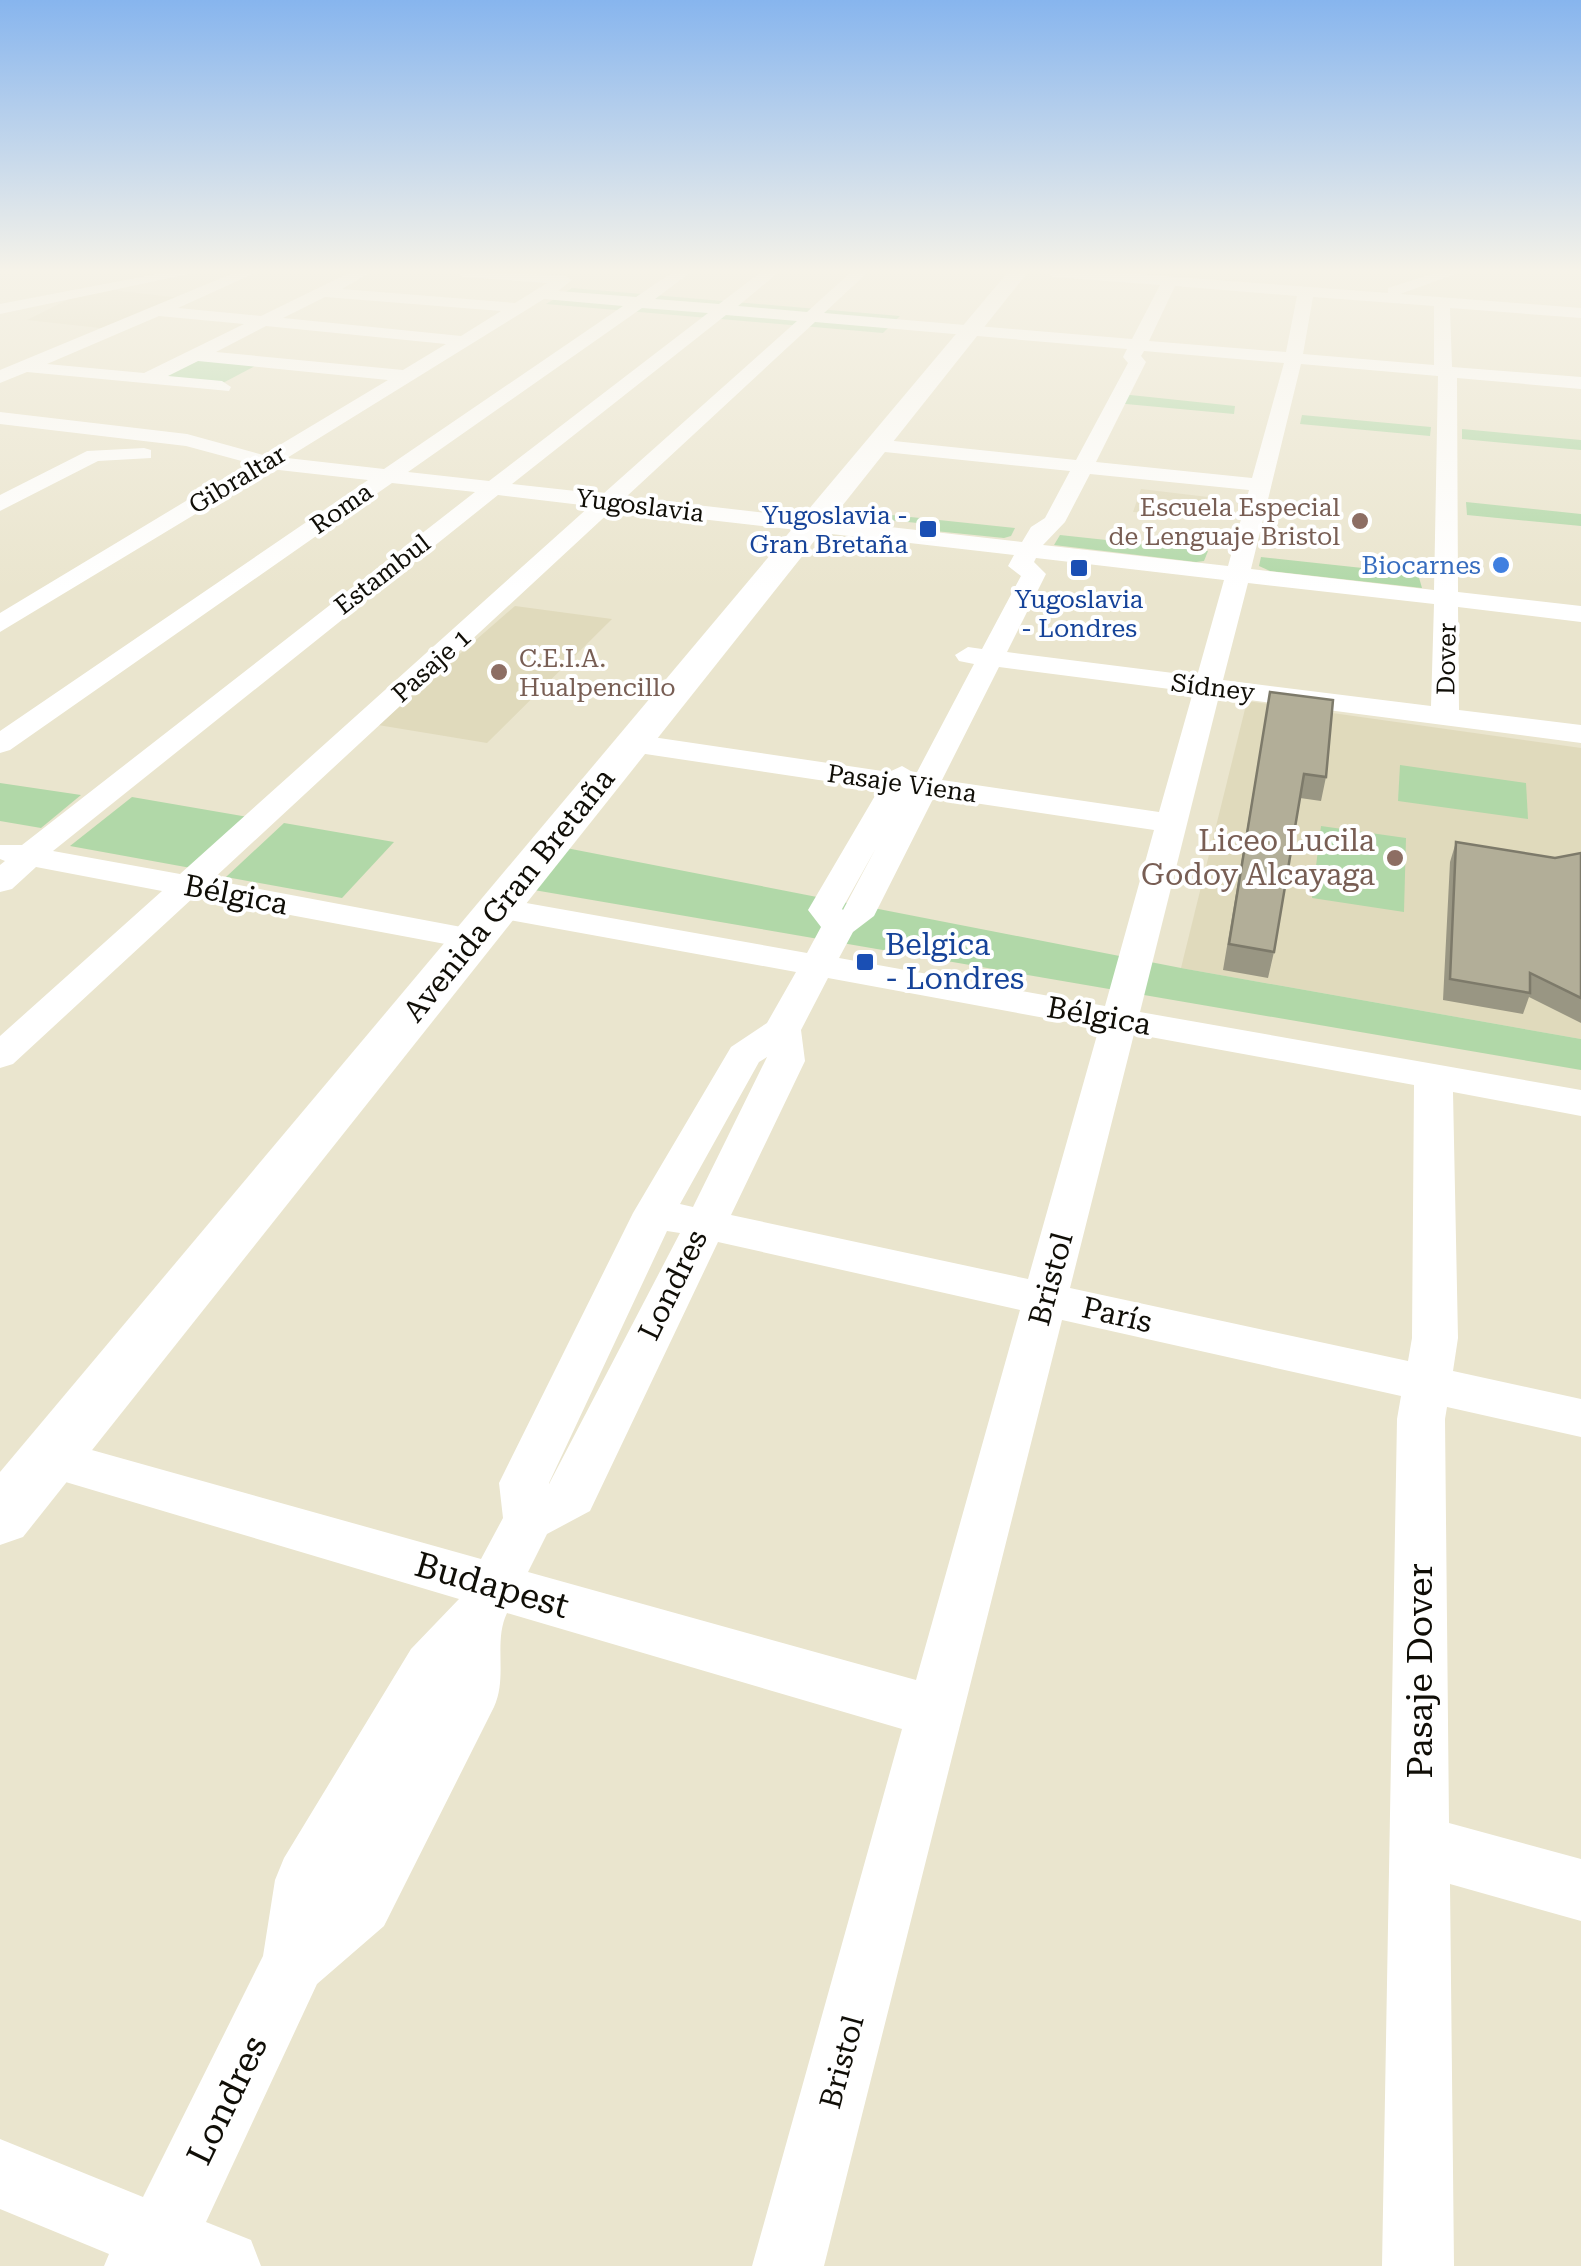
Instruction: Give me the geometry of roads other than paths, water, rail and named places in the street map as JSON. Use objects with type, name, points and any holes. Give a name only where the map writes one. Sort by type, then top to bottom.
[{"type":"main road","name":"Avenida Gran Bretaña","points":[[0,1518],[931,378]]},
{"type":"street","points":[[135,378],[222,387]]},
{"type":"street","points":[[192,403],[239,378]]},
{"type":"street","name":"Gibraltar","points":[[0,624],[403,378]]},
{"type":"street","name":"Roma","points":[[0,744],[530,378]]},
{"type":"street","name":"Estambul","points":[[0,882],[14,853],[98,797],[634,378]]},
{"type":"street","name":"Pasaje 1","points":[[0,1056],[742,378]]},
{"type":"street","points":[[1030,549],[1054,522],[1074,466],[1127,378]]},
{"type":"street","name":"Bristol","points":[[788,2266],[1287,378]]},
{"type":"street","name":"Dover","points":[[1445,717],[1447,378]]},
{"type":"street","points":[[1521,378],[1581,383]]},
{"type":"street","name":"Yugoslavia","points":[[0,418],[187,440],[266,462],[1581,614]]},
{"type":"street","points":[[135,434],[162,418]]},
{"type":"street","points":[[876,445],[1262,485]]},
{"type":"street","points":[[0,504],[89,457],[110,453],[230,454]]},
{"type":"street","name":"Londres","points":[[529,1519],[524,1483],[654,1212],[744,1055],[782,1030],[839,926],[857,916],[912,785],[978,656],[1034,574],[1030,549]]},
{"type":"street","name":"Sídney","points":[[978,656],[1581,734]]},
{"type":"street","name":"Pasaje Viena","points":[[632,743],[1172,823]]},
{"type":"street","name":"Bélgica","points":[[14,853],[188,886],[817,965],[1581,1103]]},
{"type":"street","name":"Londres","points":[[152,2257],[294,1961],[362,1904],[474,1689],[484,1605],[529,1519],[572,1496],[786,1061],[782,1030]]},
{"type":"street","name":"Pasaje Dover","points":[[1418,2266],[1421,1419],[1435,1338],[1434,1076]]},
{"type":"street","name":"París","points":[[654,1212],[1581,1418]]},
{"type":"street","name":"Budapest","points":[[49,1458],[484,1605],[935,1712]]},
{"type":"street","points":[[1419,1845],[1581,1890]]},
{"type":"street","points":[[0,2174],[152,2257],[225,2266]]},
{"type":"place","name":"Escuela Especial de Lenguaje Bristol","points":[[1360,521]]},
{"type":"place","name":"Yugoslavia - Gran Bretaña","points":[[928,529]]},
{"type":"place","name":"Biocarnes","points":[[1501,565]]},
{"type":"place","name":"Yugoslavia - Londres","points":[[1079,568]]},
{"type":"place","name":"C.E.I.A. Hualpencillo","points":[[499,672]]},
{"type":"place","name":"Liceo Lucila Godoy Alcayaga","points":[[1395,858]]},
{"type":"place","name":"Belgica - Londres","points":[[865,962]]}]
